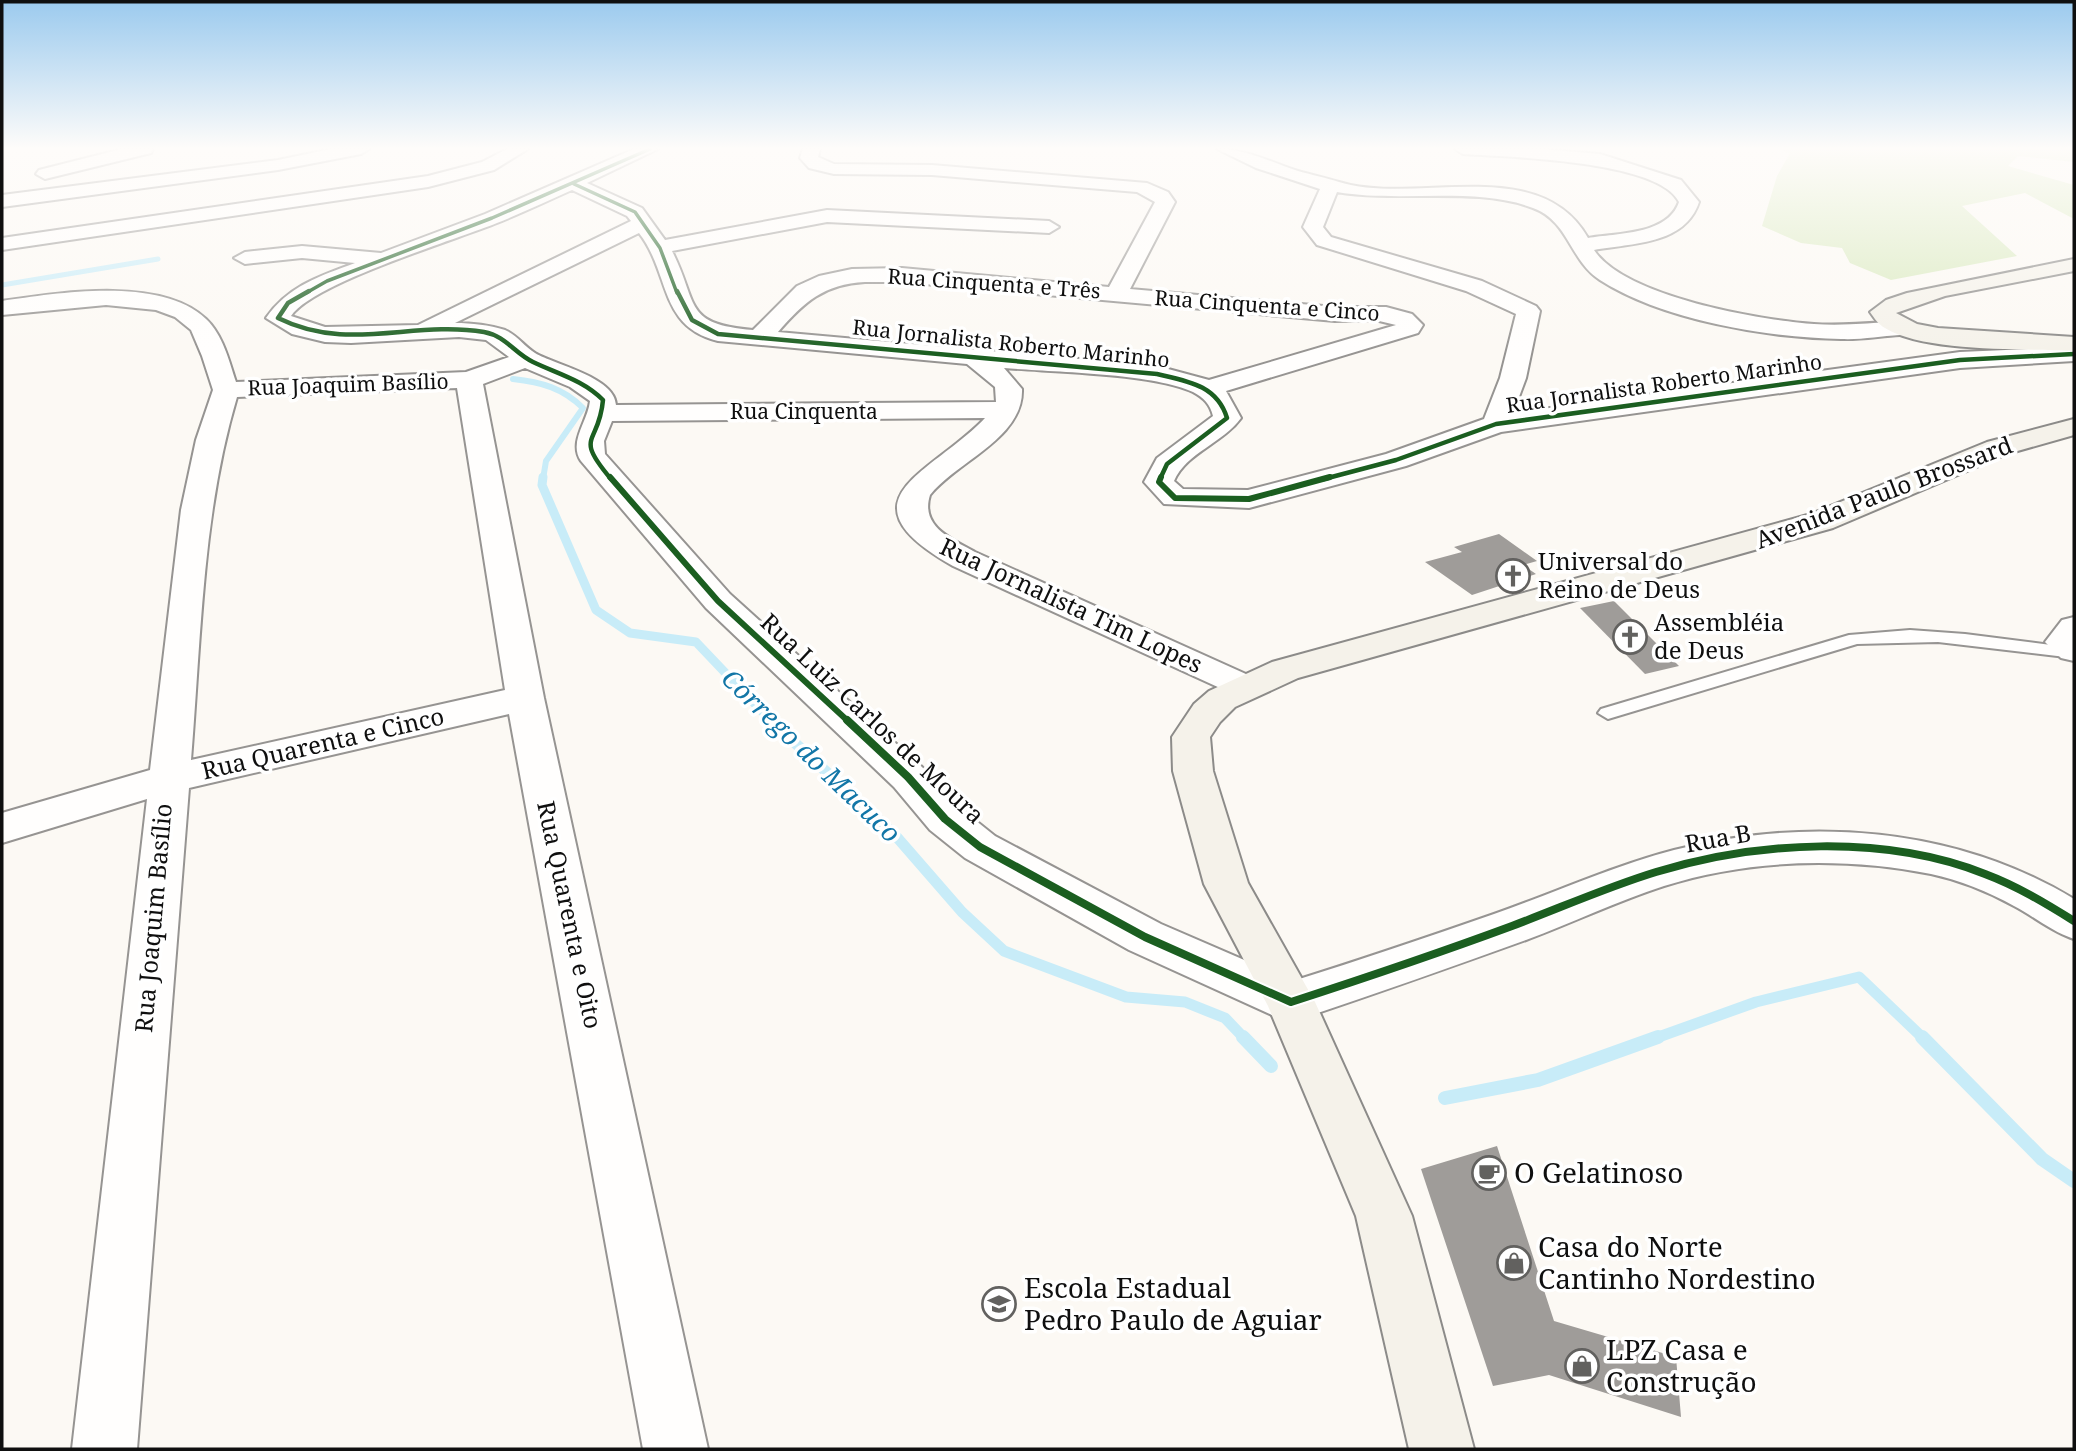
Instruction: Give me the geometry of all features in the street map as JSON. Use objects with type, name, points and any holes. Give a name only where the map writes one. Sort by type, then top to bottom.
[{"type":"main road","points":[[2074,265],[1955,288],[1884,309],[1883,316],[1900,328],[1952,338],[2074,344]]},
{"type":"main road","name":"Avenida Paulo Brossard","points":[[1441,1449],[1384,1216],[1292,1002],[1226,884],[1193,771],[1191,737],[1207,713],[1222,698],[1285,670],[1822,521],[1893,489],[1997,448],[2074,427]]},
{"type":"street","points":[[2,235],[61,217]]},
{"type":"street","points":[[2,244],[204,217]]},
{"type":"street","points":[[489,217],[301,294],[288,303],[278,318],[290,327],[345,336],[467,331],[505,337],[526,359],[591,386],[603,400],[602,414]]},
{"type":"street","name":"Rua Jornalista Roberto Marinho","points":[[637,217],[660,247],[682,308],[691,323],[718,334],[1157,374],[1209,388],[1225,406],[1227,418],[1201,441],[1167,464],[1159,482],[1175,498],[1249,499],[1396,460],[1496,424],[1960,360],[2074,354]]},
{"type":"street","points":[[660,247],[822,217]]},
{"type":"street","points":[[841,217],[1049,227]]},
{"type":"street","name":"Rua Cinquenta e Três","points":[[759,338],[806,290],[822,282],[864,275],[902,275],[1116,294],[1157,217]]},
{"type":"street","points":[[1317,217],[1313,227],[1324,241],[1474,286],[1528,311],[1513,378],[1496,424]]},
{"type":"street","points":[[1565,217],[1590,262],[1606,275],[1676,303],[1791,328],[1836,332],[1900,328]]},
{"type":"street","points":[[1581,246],[1667,230],[1682,217]]},
{"type":"street","points":[[420,331],[641,224]]},
{"type":"street","points":[[245,258],[311,252],[384,258]]},
{"type":"street","name":"Rua Cinquenta e Cinco","points":[[1116,294],[1335,314],[1386,314],[1401,317],[1411,325],[1410,328],[1383,337],[1209,388]]},
{"type":"street","name":"Rua Joaquim Basílio","points":[[2,308],[49,302],[117,299],[142,301],[187,314],[206,336],[226,390],[210,440],[196,510],[167,779],[104,1449]]},
{"type":"street","points":[[974,357],[1008,387],[1010,397],[1006,410]]},
{"type":"street","name":"Rua Joaquim Basílio","points":[[226,390],[469,380],[526,359]]},
{"type":"street","name":"Rua Quarenta e Oito","points":[[469,380],[524,698],[677,1449]]},
{"type":"street","name":"Rua Cinquenta","points":[[602,414],[1006,410]]},
{"type":"street","name":"Rua Jornalista Tim Lopes","points":[[1006,410],[960,456],[916,492],[912,509],[926,536],[964,559],[1244,687]]},
{"type":"street","name":"Rua Luiz Carlos de Moura","points":[[602,414],[590,441],[592,455],[610,478],[718,601],[908,777],[945,818],[980,847],[1082,900],[1145,937],[1292,1002]]},
{"type":"street","points":[[2074,627],[2063,642],[2074,651]]},
{"type":"street","name":"Rua Quarenta e Cinco","points":[[2,828],[167,779],[524,698]]},
{"type":"street","name":"Rua B","points":[[1292,1002],[1676,866],[1791,846],[1905,852],[1990,872],[2055,906],[2074,921]]},
{"type":"lane","points":[[1608,713],[1855,639],[1890,634],[1928,634],[2074,651]]},
{"type":"green space","points":[[1765,217],[1974,217],[2017,256],[1891,280],[1850,263],[1842,248],[1801,243],[1762,226]]},
{"type":"building","points":[[1499,534],[1537,561],[1523,565],[1536,574],[1472,595],[1425,562],[1462,552],[1454,547]]},
{"type":"building","name":"Assembléia de Deus","points":[[1614,601],[1679,666],[1645,674],[1580,608]]},
{"type":"building","points":[[1497,1146],[1554,1321],[1676,1357],[1681,1417],[1549,1375],[1493,1386],[1421,1169]]},
{"type":"waterway","name":"Córrego do Macuco","points":[[2,285],[158,259]]},
{"type":"waterway","name":"Córrego do Macuco","points":[[513,379],[551,387],[568,395],[583,408],[546,461],[543,479]]},
{"type":"waterway","name":"Córrego do Macuco","points":[[543,477],[542,485],[596,610],[630,633],[696,642],[771,721]]},
{"type":"waterway","name":"Córrego do Macuco","points":[[771,721],[895,835],[962,912],[1004,951],[1126,997],[1185,1002],[1225,1018],[1245,1039]]},
{"type":"waterway","points":[[1653,1039],[1756,1002],[1859,977],[1923,1038]]},
{"type":"waterway","name":"Córrego do Macuco","points":[[1243,1037],[1271,1066]]},
{"type":"waterway","points":[[1445,1098],[1538,1080],[1658,1037]]},
{"type":"waterway","points":[[1923,1038],[2042,1159],[2074,1181]]},
{"type":"cycle path","points":[[495,217],[327,281],[288,303],[278,318],[300,329],[325,335],[459,330],[484,332],[508,341],[520,354],[533,362],[588,387],[603,400],[602,413],[590,441],[591,455],[718,601],[908,777],[945,819],[980,847],[1082,900],[1145,937],[1291,1002],[1677,866],[1727,855],[1831,847],[1883,850],[1934,858],[1983,873],[2030,893],[2074,921]]},
{"type":"cycle path","points":[[638,217],[667,262],[684,310],[703,328],[718,334],[1157,374],[1201,386],[1218,398],[1227,418],[1201,441],[1167,464],[1159,482],[1175,498],[1249,499],[1396,460],[1496,424],[1960,360],[2074,354]]},
{"type":"place","name":"Universal do Reino de Deus","points":[[1513,576]]},
{"type":"place","name":"Assembléia de Deus","points":[[1630,637]]},
{"type":"place","name":"O Gelatinoso","points":[[1489,1173]]},
{"type":"place","name":"Casa do Norte Cantinho Nordestino","points":[[1514,1263]]},
{"type":"place","name":"Escola Estadual Pedro Paulo de Aguiar","points":[[999,1304]]},
{"type":"place","name":"LPZ Casa e Construção","points":[[1582,1366]]}]
